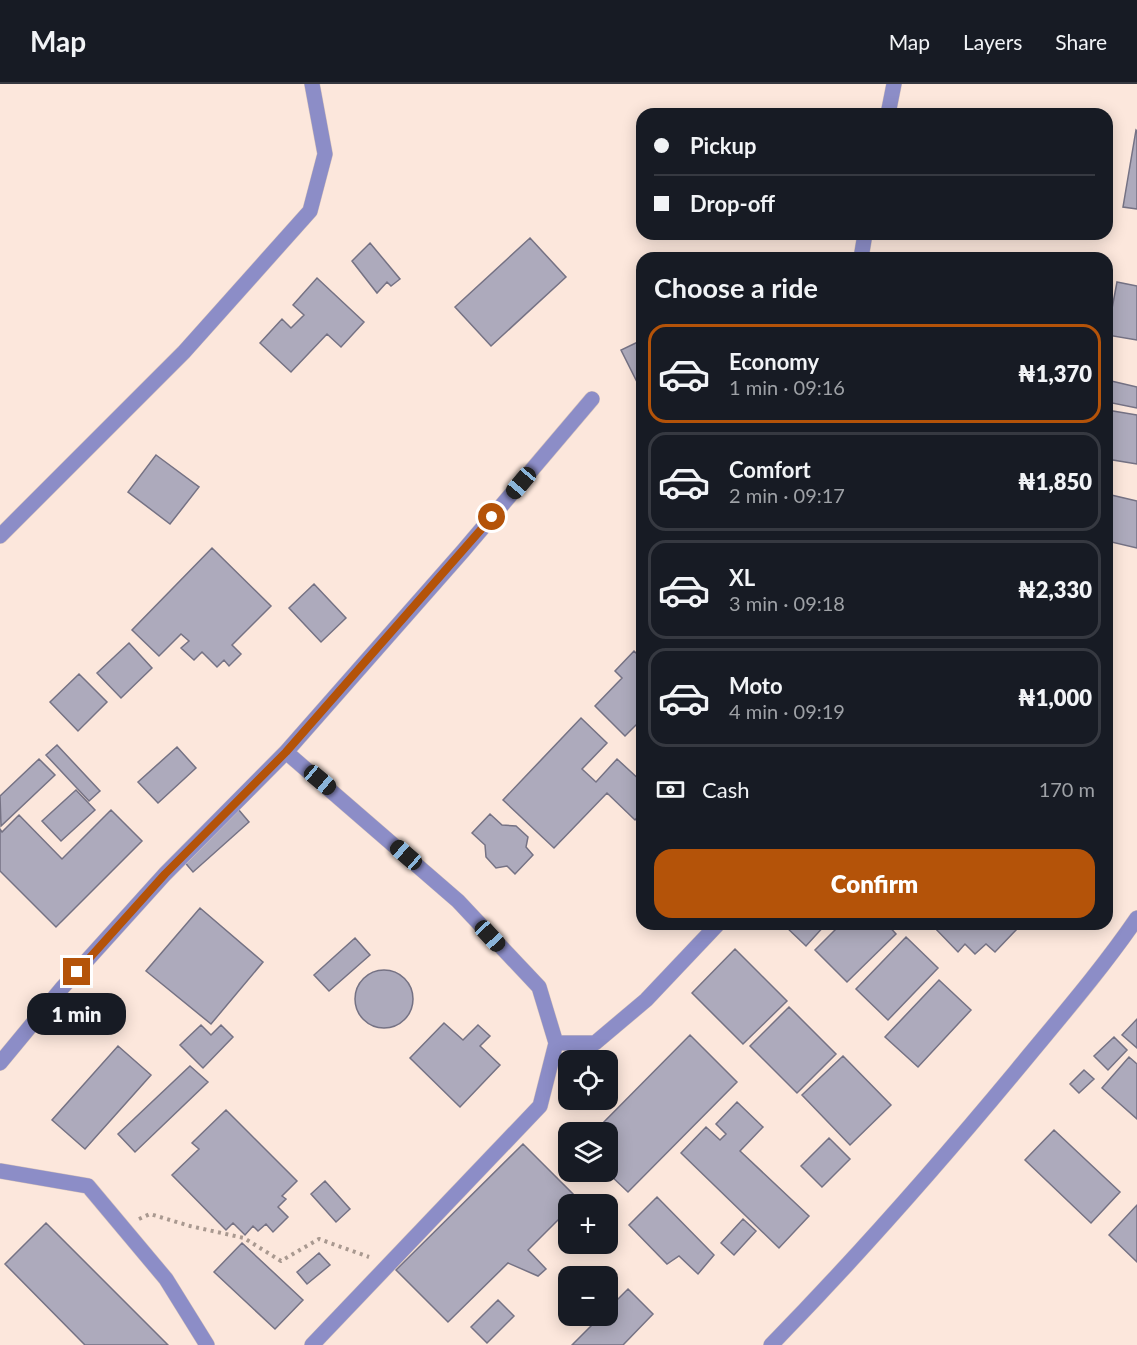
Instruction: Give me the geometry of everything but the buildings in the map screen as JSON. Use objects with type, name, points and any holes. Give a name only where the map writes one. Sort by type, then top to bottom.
[{"type":"street","points":[[0,536],[184,352],[310,212],[325,154],[312,84]]},
{"type":"street","points":[[889,108],[894,84]]},
{"type":"street","points":[[0,1063],[62,988],[165,874],[286,752],[463,551],[592,399]]},
{"type":"street","points":[[286,752],[458,901],[539,987],[556,1043],[540,1106],[312,1345]]},
{"type":"street","points":[[771,1345],[963,1135],[1108,960],[1137,918]]},
{"type":"street","points":[[556,1043],[595,1043],[646,1000],[712,930]]},
{"type":"street","points":[[0,1171],[88,1186],[166,1279],[207,1345]]},
{"type":"path","points":[[122,1227],[150,1214],[244,1238],[281,1261],[319,1239],[390,1263]]},
{"type":"route","points":[[77,972],[165,874],[286,752],[492,517]]}]
